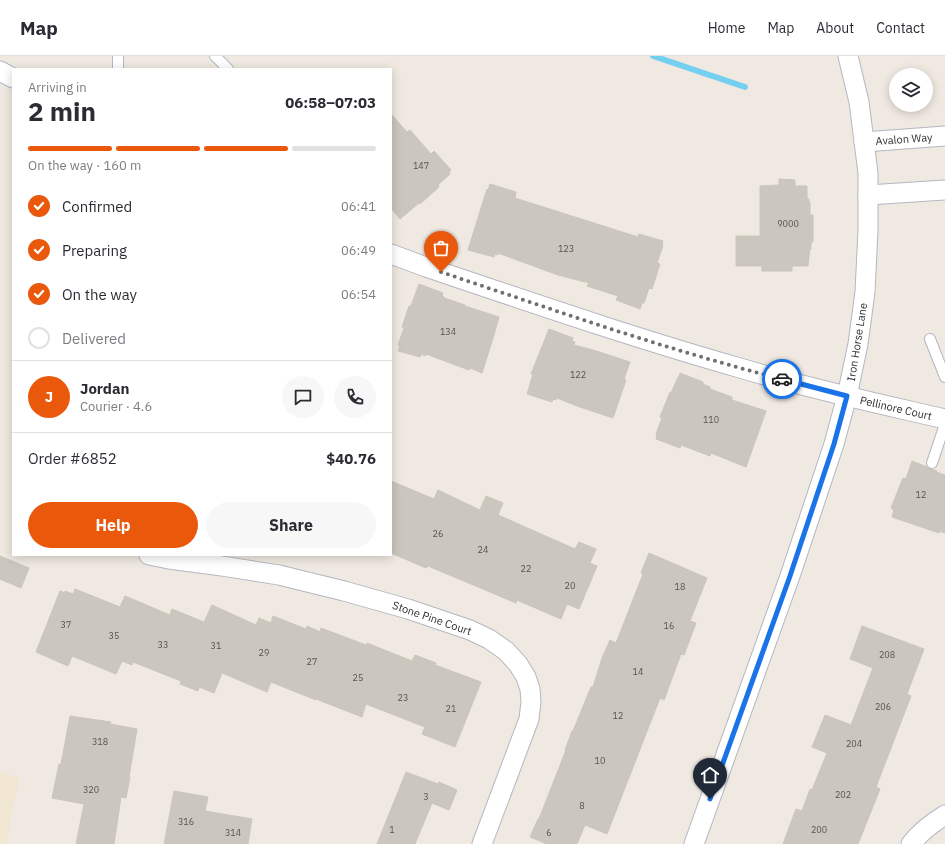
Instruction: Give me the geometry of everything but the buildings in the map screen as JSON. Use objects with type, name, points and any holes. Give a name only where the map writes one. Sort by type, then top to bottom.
[{"type":"street","name":"Iron Horse Lane","points":[[694,844],[790,576],[834,444],[847,396],[858,344],[865,292],[868,230],[868,173],[859,102],[848,56]]},
{"type":"street","points":[[0,71],[12,77]]},
{"type":"street","name":"Avalon Way","points":[[864,142],[945,136]]},
{"type":"street","points":[[868,196],[945,190]]},
{"type":"street","name":"Pellinore Court","points":[[392,254],[648,341],[741,369],[945,419]]},
{"type":"street","name":"Stone Pine Court","points":[[154,556],[279,575],[344,591],[408,609],[470,630],[489,639],[506,651],[518,664],[526,677],[530,689],[528,719],[482,844]]},
{"type":"street","points":[[911,844],[922,831],[945,815]]},
{"type":"lane","points":[[118,56],[118,68]]},
{"type":"lane","points":[[215,56],[227,68]]},
{"type":"lane","points":[[930,339],[945,377]]},
{"type":"lane","points":[[932,463],[945,424]]},
{"type":"shaded area","points":[[0,773],[19,777],[6,844],[0,844]]},
{"type":"waterway","points":[[653,56],[745,87]]},
{"type":"way so far","points":[[441,272],[648,341],[741,369],[782,379]]},
{"type":"route","points":[[710,799],[790,576],[834,444],[847,396],[782,379]]}]
